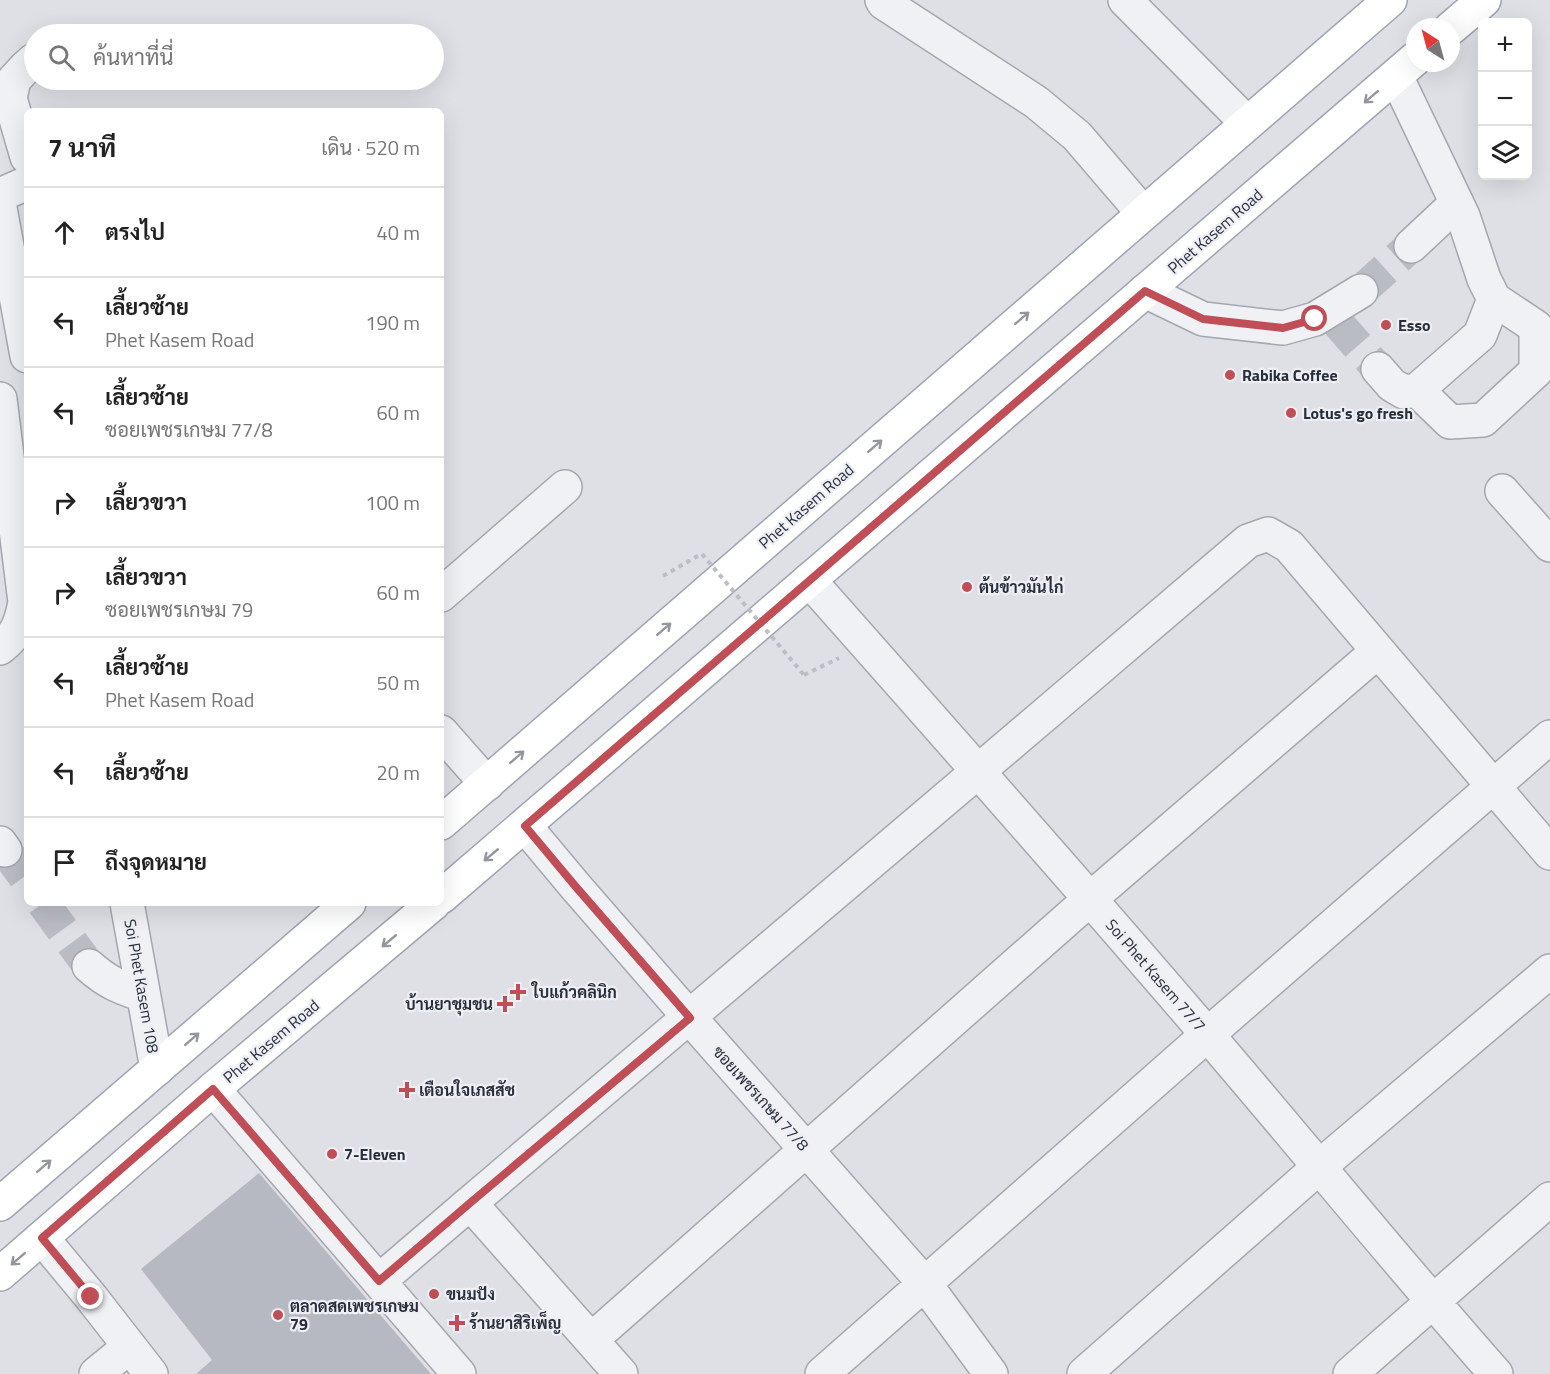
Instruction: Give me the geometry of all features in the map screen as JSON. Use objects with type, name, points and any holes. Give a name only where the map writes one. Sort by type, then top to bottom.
[{"type":"main road","name":"Phet Kasem Road","points":[[444,820],[1390,0]]},
{"type":"main road","points":[[1460,20],[1484,0]]},
{"type":"main road","name":"Phet Kasem Road","points":[[444,894],[1405,67]]},
{"type":"main road","points":[[0,1204],[346,906]]},
{"type":"main road","name":"Phet Kasem Road","points":[[0,1274],[213,1089],[430,906]]},
{"type":"street","points":[[882,0],[1036,102],[1077,136],[1143,213]]},
{"type":"street","points":[[1125,0],[1247,123]]},
{"type":"street","points":[[1405,67],[1463,216],[1484,279],[1494,299],[1536,327],[1536,371],[1483,420],[1450,422],[1417,390]]},
{"type":"street","points":[[24,68],[14,80],[10,98],[24,147]]},
{"type":"street","points":[[0,195],[24,184]]},
{"type":"street","points":[[1411,246],[1457,203]]},
{"type":"street","points":[[0,208],[24,340]]},
{"type":"street","points":[[1145,291],[1203,319],[1283,328],[1332,317],[1361,291]]},
{"type":"street","points":[[1378,369],[1392,385],[1404,392],[1417,390],[1480,335],[1494,299]]},
{"type":"street","points":[[0,399],[24,594]]},
{"type":"street","points":[[444,592],[566,487]]},
{"type":"street","points":[[1502,491],[1550,545]]},
{"type":"street","points":[[379,1281],[1248,541],[1268,534],[1289,546],[1550,853]]},
{"type":"street","name":"Soi Phet Kasem 77/7","points":[[809,580],[1090,898],[1496,1374]]},
{"type":"street","points":[[0,648],[10,640],[21,622],[24,607]]},
{"type":"street","points":[[591,1340],[1090,898],[1378,651]]},
{"type":"street","points":[[444,735],[487,784]]},
{"type":"street","points":[[822,1374],[1550,737]]},
{"type":"street","name":"ซอยเพชรเกษม 77/8","points":[[525,826],[690,1018],[925,1284],[992,1374]]},
{"type":"street","name":"Soi Phet Kasem 108","points":[[128,906],[157,1069]]},
{"type":"street","points":[[89,966],[103,979],[118,987],[143,995]]},
{"type":"street","points":[[1084,1374],[1318,1167],[1550,971]]},
{"type":"street","points":[[213,1089],[459,1374]]},
{"type":"street","points":[[1350,1374],[1550,1199]]},
{"type":"street","points":[[470,1203],[621,1374]]},
{"type":"street","points":[[42,1238],[150,1374]]},
{"type":"street","points":[[96,1374],[129,1347]]},
{"type":"path","points":[[663,576],[702,554],[804,675],[844,656]]},
{"type":"building","name":"ตลาดสดเพชรเกษม 79","points":[[259,1173],[431,1374],[196,1374],[212,1360],[141,1269]]},
{"type":"tunnel","points":[[1361,291],[1411,246]]},
{"type":"tunnel","points":[[1336,321],[1378,369]]},
{"type":"tunnel","points":[[5,850],[24,876]]},
{"type":"tunnel","points":[[45,906],[89,966]]},
{"type":"place","name":"Esso","points":[[1386,325]]},
{"type":"place","name":"Rabika Coffee","points":[[1230,375]]},
{"type":"place","name":"Lotus's go fresh","points":[[1291,413]]},
{"type":"place","name":"ต้นข้าวมันไก่","points":[[967,587]]},
{"type":"place","name":"ใบแก้วคลินิก","points":[[518,992]]},
{"type":"place","name":"บ้านยาชุมชน","points":[[505,1004]]},
{"type":"place","name":"เตือนใจเภสสัช","points":[[407,1090]]},
{"type":"place","name":"7-Eleven","points":[[332,1154]]},
{"type":"place","name":"ขนมปัง","points":[[434,1294]]},
{"type":"place","name":"ตลาดสดเพชรเกษม 79","points":[[278,1315]]},
{"type":"place","name":"ร้านยาสิริเพ็ญ","points":[[457,1323]]},
{"type":"route","points":[[91,1297],[42,1238],[213,1089],[379,1281],[690,1018],[525,826],[1145,291],[1203,319],[1283,328],[1315,319]]}]
